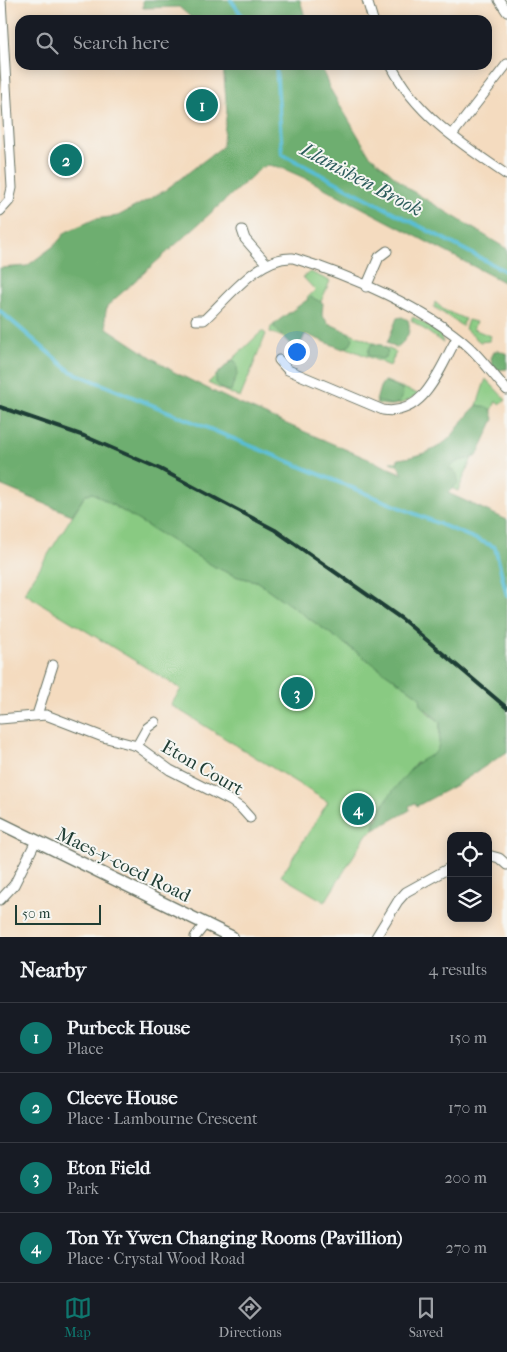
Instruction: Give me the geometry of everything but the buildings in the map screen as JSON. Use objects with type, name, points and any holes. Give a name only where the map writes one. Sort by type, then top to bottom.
[{"type":"street","points":[[0,211],[12,195],[3,92],[1,0]]},
{"type":"street","points":[[367,0],[372,15]]},
{"type":"street","points":[[499,0],[507,12]]},
{"type":"street","points":[[452,135],[507,64]]},
{"type":"street","points":[[394,70],[416,102],[431,118],[507,175]]},
{"type":"street","points":[[242,230],[245,239],[266,264]]},
{"type":"street","points":[[366,287],[379,257],[386,251]]},
{"type":"street","points":[[196,320],[204,320],[266,264],[284,258],[293,258],[413,308],[457,338],[474,353],[507,390]]},
{"type":"street","points":[[280,360],[288,370],[383,410],[396,411],[404,409],[424,396],[457,338]]},
{"type":"street","points":[[38,715],[53,665]]},
{"type":"street","name":"Eton Court","points":[[0,719],[22,719],[38,715],[55,718],[103,737],[136,746],[170,770],[241,808],[250,818]]},
{"type":"street","name":"Eton Court","points":[[136,746],[147,728],[155,722]]},
{"type":"street","name":"Maes-y-coed Road","points":[[0,823],[232,937]]},
{"type":"street","points":[[0,900],[14,885],[36,841]]},
{"type":"street","points":[[492,856],[507,865]]},
{"type":"street","points":[[376,937],[398,901],[406,892],[447,869]]},
{"type":"street","points":[[195,937],[206,923]]},
{"type":"green space","points":[[143,0],[300,0],[304,15],[188,15],[179,7],[143,8]]},
{"type":"green space","points":[[223,70],[323,70],[329,87],[369,154],[409,189],[507,249],[507,284],[309,180],[282,168],[269,165],[261,168],[107,306],[105,317],[107,328],[174,372],[233,401],[403,474],[397,464],[398,459],[424,453],[445,442],[478,405],[491,409],[494,419],[477,456],[458,461],[449,469],[456,474],[458,483],[448,493],[507,520],[507,752],[458,784],[417,806],[415,803],[409,806],[410,810],[374,830],[379,813],[393,790],[411,769],[437,751],[440,722],[421,705],[420,697],[256,581],[238,577],[215,567],[93,493],[86,494],[72,515],[0,485],[0,268],[27,266],[55,245],[66,232],[95,219],[118,216],[164,191],[222,147],[227,111]]},
{"type":"green space","points":[[310,272],[330,281],[315,315],[307,298],[315,290],[303,277]]},
{"type":"green space","points":[[311,297],[323,303],[322,315],[328,323],[347,332],[353,338],[350,345],[343,349],[305,334],[300,345],[295,345],[285,339],[274,327],[275,323]]},
{"type":"green space","points":[[435,302],[444,310],[465,319],[462,326],[434,307]]},
{"type":"green space","points":[[290,312],[312,317],[396,352],[390,366],[302,329],[296,342],[270,332],[271,327]]},
{"type":"green space","points":[[402,317],[408,320],[409,332],[403,342],[396,348],[387,343],[397,318]]},
{"type":"green space","points":[[413,317],[439,334],[443,343],[411,320]]},
{"type":"green space","points":[[468,320],[476,322],[473,329],[491,336],[489,341],[480,342],[465,329]]},
{"type":"green space","points":[[262,331],[266,334],[240,398],[208,383]]},
{"type":"green space","points":[[372,344],[382,345],[388,352],[386,357],[381,359],[368,355]]},
{"type":"green space","points":[[498,350],[507,354],[507,369],[498,370],[493,367],[491,358],[494,352]]},
{"type":"green space","points":[[232,360],[235,361],[237,366],[236,376],[231,391],[223,390],[216,383],[216,376]]},
{"type":"green space","points":[[486,379],[506,400],[500,404],[496,401],[458,491],[390,462],[423,457],[451,441],[470,420]]},
{"type":"green space","points":[[384,381],[402,389],[403,394],[399,403],[392,405],[376,401]]},
{"type":"green space","points":[[386,381],[418,394],[398,404],[376,403]]},
{"type":"green space","points":[[93,493],[215,567],[238,577],[256,581],[420,697],[427,712],[440,722],[439,749],[434,756],[416,763],[380,810],[375,817],[374,830],[367,834],[325,902],[281,876],[328,802],[171,705],[181,689],[24,593],[86,494]]},
{"type":"waterway","name":"Llanishen Brook","points":[[231,0],[242,15]]},
{"type":"waterway","name":"Llanishen Brook","points":[[276,70],[282,154],[507,272]]},
{"type":"waterway","points":[[0,311],[70,371],[495,547],[507,596]]},
{"type":"railway","points":[[0,407],[84,436],[160,469],[275,530],[402,619],[507,708]]},
{"type":"place","name":"Purbeck House","points":[[202,105]]},
{"type":"place","name":"Cleeve House","points":[[66,160]]},
{"type":"place","name":"Eton Field","points":[[297,693]]},
{"type":"place","name":"Ton Yr Ywen Changing Rooms (Pavillion)","points":[[358,809]]}]
